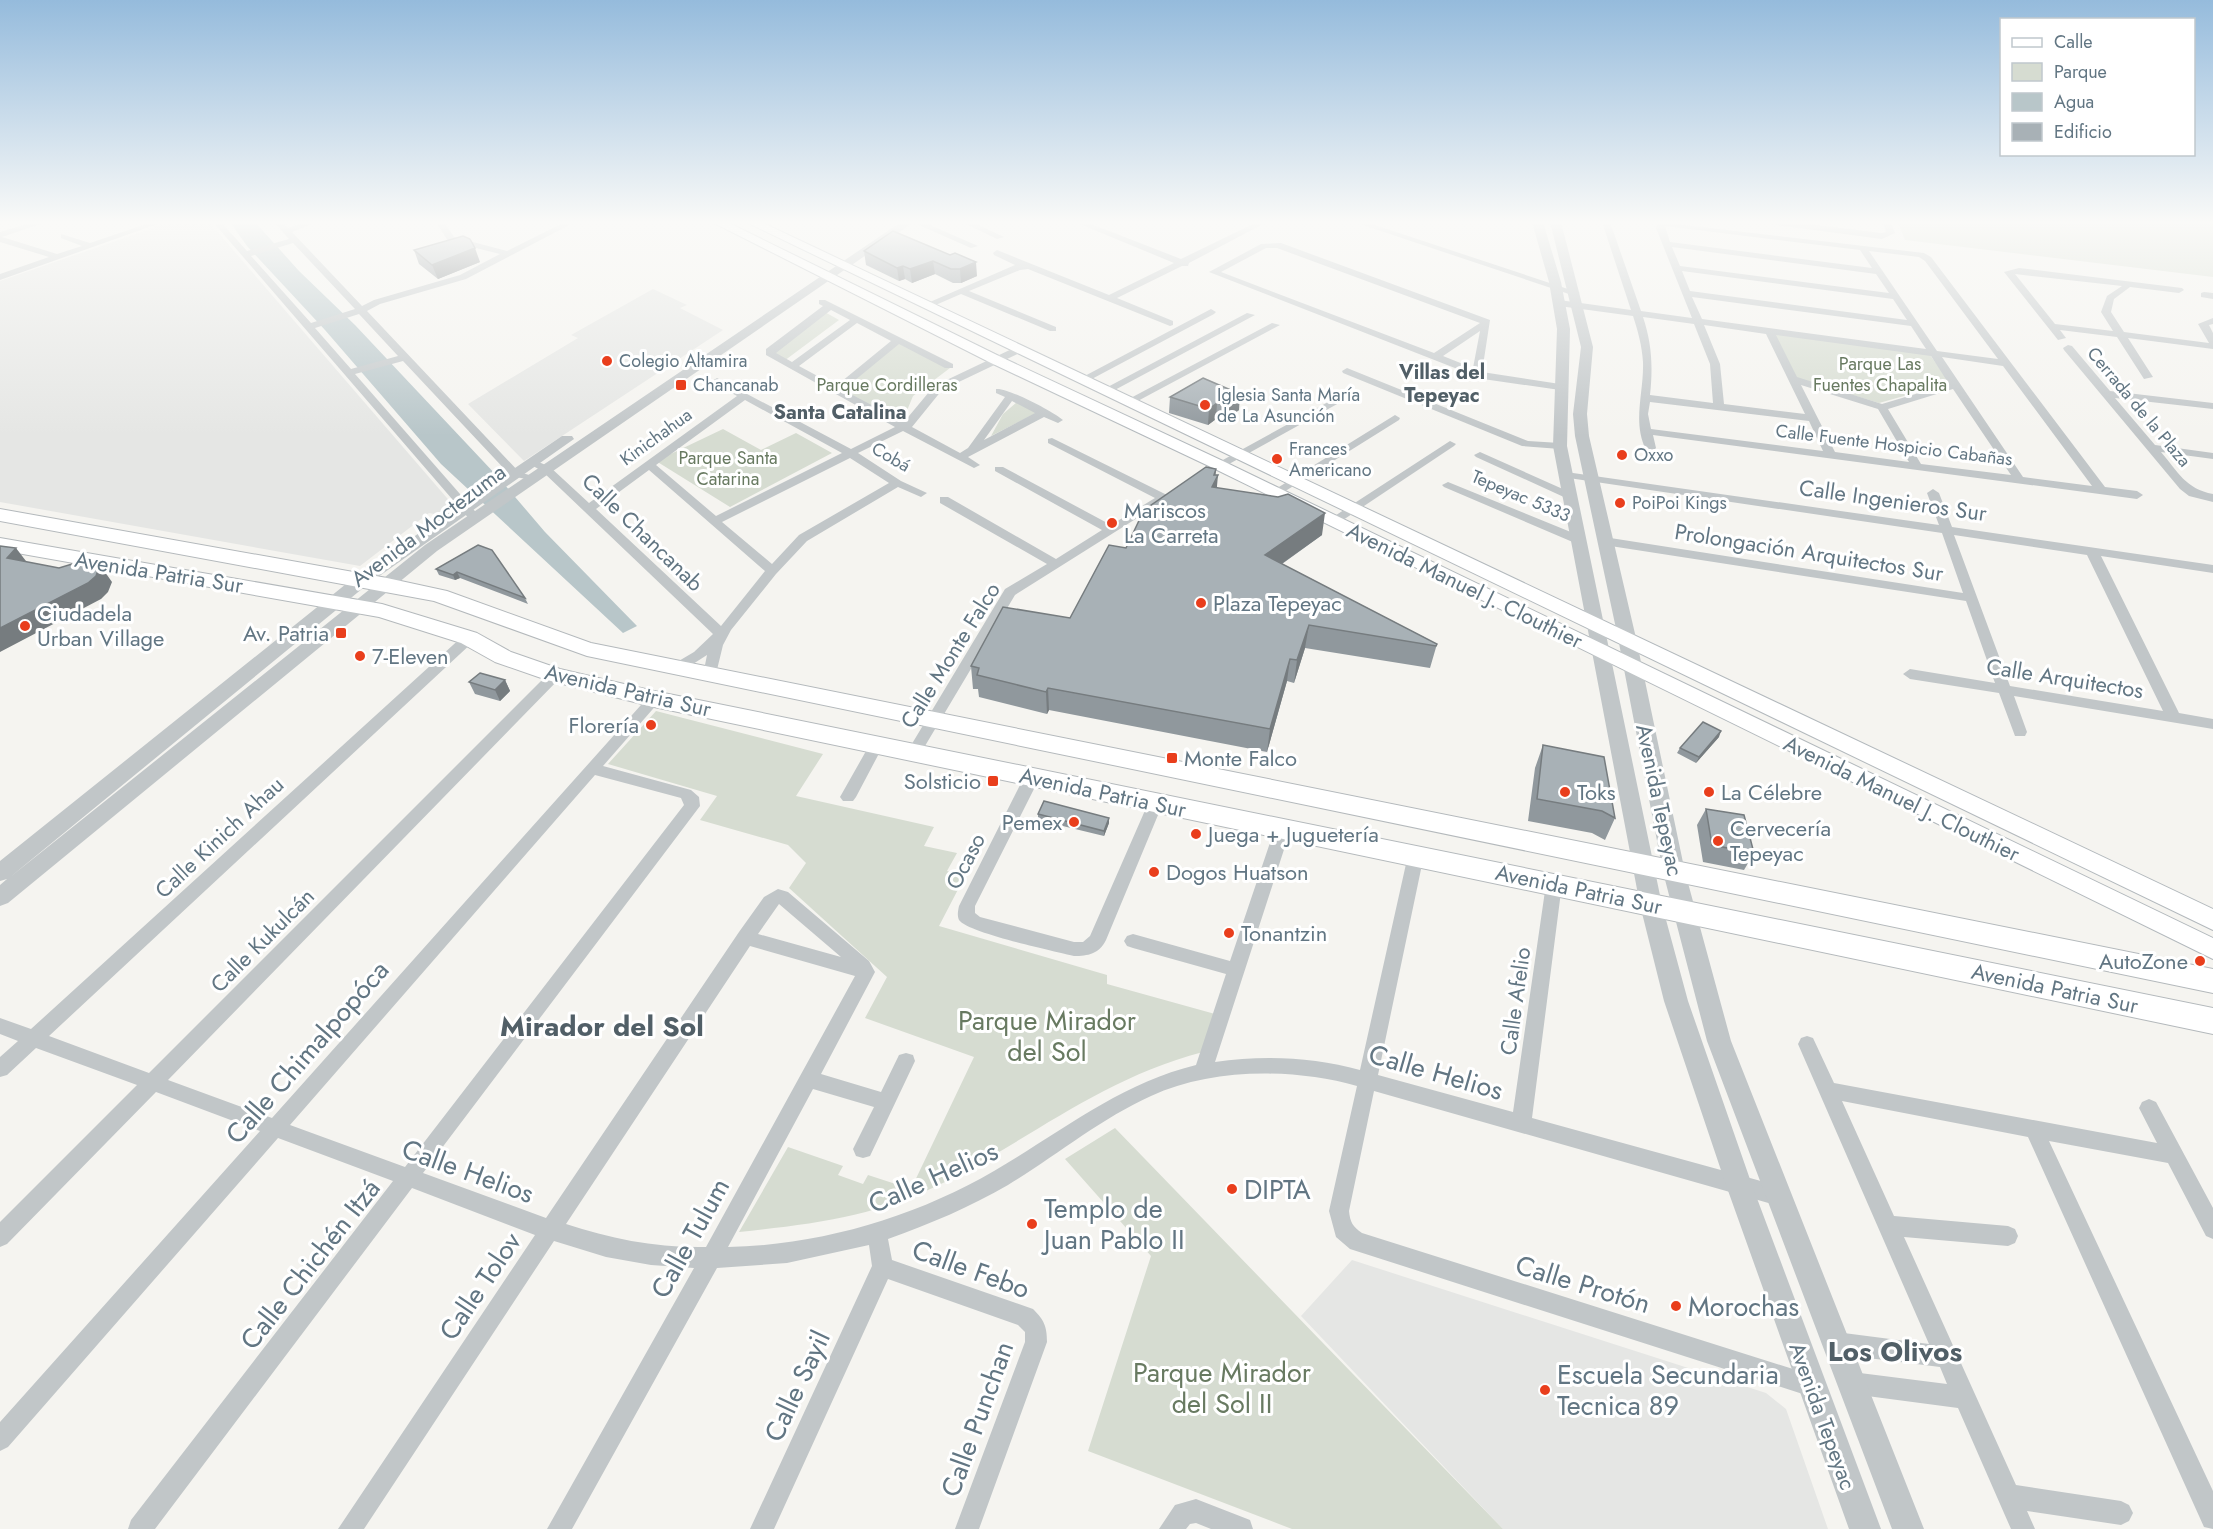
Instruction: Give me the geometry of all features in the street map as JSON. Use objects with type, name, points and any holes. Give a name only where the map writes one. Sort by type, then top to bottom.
[{"type":"main road","name":"Avenida Manuel J. Clouthier","points":[[876,293],[996,360],[1275,492],[2213,949]]},
{"type":"main road","name":"Avenida Manuel J. Clouthier","points":[[897,293],[928,305],[1597,623],[2213,920]]},
{"type":"main road","points":[[1132,424],[1153,412]]},
{"type":"main road","name":"Avenida Patria Sur","points":[[0,515],[440,596],[588,649],[2213,981]]},
{"type":"main road","points":[[1363,536],[1382,521]]},
{"type":"main road","name":"Avenida Patria Sur","points":[[0,544],[360,606],[428,624],[469,638],[503,657],[555,675],[654,699],[2213,1021]]},
{"type":"street","points":[[281,293],[313,326],[474,510]]},
{"type":"street","points":[[344,293],[404,357],[512,481]]},
{"type":"street","points":[[313,326],[412,293]]},
{"type":"street","name":"Avenida Moctezuma","points":[[0,897],[303,650],[387,585],[474,510],[512,481],[793,293]]},
{"type":"street","points":[[928,305],[955,293]]},
{"type":"street","points":[[967,293],[1053,329]]},
{"type":"street","points":[[1099,293],[1170,323]]},
{"type":"street","points":[[1111,298],[1120,293]]},
{"type":"street","points":[[1267,293],[1487,377],[1560,387]]},
{"type":"street","points":[[1409,293],[1487,322]]},
{"type":"street","name":"Avenida Tepeyac","points":[[1557,293],[1564,343],[1558,422],[1560,446],[1603,653],[1651,904],[1676,1001],[1739,1185],[1865,1529]]},
{"type":"street","points":[[1567,293],[1576,299],[1637,313],[2006,363]]},
{"type":"street","name":"Avenida Tepeyac","points":[[1575,293],[1587,347],[1580,414],[1591,477],[1627,638],[1683,911],[1719,1041],[1908,1529]]},
{"type":"street","points":[[1630,293],[1645,338],[1648,364],[1643,414],[1650,448]]},
{"type":"street","points":[[1687,293],[1715,364],[1719,406]]},
{"type":"street","points":[[1690,293],[1915,324]]},
{"type":"street","points":[[1869,293],[1897,297]]},
{"type":"street","points":[[1894,293],[2019,479]]},
{"type":"street","points":[[1954,293],[2101,489]]},
{"type":"street","name":"Cerrada de la Plaza","points":[[2024,293],[2184,487],[2193,494],[2213,498]]},
{"type":"street","points":[[2118,293],[2107,304],[2106,312],[2148,376]]},
{"type":"street","points":[[1559,303],[1576,299]]},
{"type":"street","points":[[949,366],[826,304],[770,351],[771,355],[904,427],[965,454],[974,465]]},
{"type":"street","points":[[1084,379],[1211,312]]},
{"type":"street","points":[[1107,390],[1250,315]]},
{"type":"street","points":[[793,366],[857,319]]},
{"type":"street","points":[[2211,321],[2203,324],[2204,329],[2213,340]]},
{"type":"street","points":[[1477,373],[1487,322]]},
{"type":"street","points":[[1435,357],[1487,322]]},
{"type":"street","points":[[1130,401],[1275,325]]},
{"type":"street","points":[[1769,330],[1831,455]]},
{"type":"street","points":[[2059,336],[2122,338],[2213,349]]},
{"type":"street","points":[[837,390],[898,340]]},
{"type":"street","points":[[714,521],[904,427],[938,388],[1020,349]]},
{"type":"street","points":[[352,372],[404,357]]},
{"type":"street","points":[[1347,370],[1526,444],[1560,446]]},
{"type":"street","points":[[1794,379],[1882,407],[1957,385]]},
{"type":"street","name":"Cobá","points":[[717,381],[745,394],[850,453],[897,483],[921,493]]},
{"type":"street","name":"Kinichahua","points":[[588,509],[745,394]]},
{"type":"street","points":[[965,454],[1005,394],[1058,420]]},
{"type":"street","points":[[2109,397],[2213,406]]},
{"type":"street","points":[[2109,397],[2213,413]]},
{"type":"street","points":[[1191,481],[1343,398]]},
{"type":"street","points":[[1645,398],[1813,418]]},
{"type":"street","points":[[1882,407],[1917,466]]},
{"type":"street","points":[[965,454],[1043,412]]},
{"type":"street","points":[[1275,492],[1395,418]]},
{"type":"street","name":"Calle Fuente Hospicio Cabañas","points":[[1645,431],[2137,495]]},
{"type":"street","name":"Calle Monte Falco","points":[[914,752],[1010,592],[1168,495],[1052,441]]},
{"type":"street","points":[[1333,521],[1450,444]]},
{"type":"street","points":[[2153,448],[2213,456]]},
{"type":"street","points":[[1480,455],[1570,496]]},
{"type":"street","points":[[649,464],[772,571]]},
{"type":"street","name":"Avenida Moctezuma","points":[[512,481],[532,479],[539,465]]},
{"type":"street","name":"Calle Chancanab","points":[[539,465],[723,632]]},
{"type":"street","points":[[999,469],[1111,530]]},
{"type":"street","name":"Calle Ingenieros Sur","points":[[1566,475],[2213,569]]},
{"type":"street","points":[[677,668],[707,648],[723,632],[772,571],[803,538],[897,483]]},
{"type":"street","name":"Tepeyac 5333","points":[[1448,484],[1579,540]]},
{"type":"street","points":[[1933,493],[2020,732]]},
{"type":"street","points":[[944,500],[1056,564]]},
{"type":"street","name":"Avenida Moctezuma","points":[[0,873],[362,580],[474,510]]},
{"type":"street","name":"Prolongación Arquitectos Sur","points":[[1604,541],[1971,598]]},
{"type":"street","points":[[2092,551],[2174,718]]},
{"type":"street","points":[[710,675],[716,645],[723,632]]},
{"type":"street","name":"Calle Kinich Ahau","points":[[0,1069],[469,638]]},
{"type":"street","name":"Calle Arquitectos","points":[[1910,674],[2213,724]]},
{"type":"street","name":"Calle Kukulcán","points":[[0,1237],[555,675]]},
{"type":"street","name":"Calle Chimalpopóca","points":[[0,1439],[654,699]]},
{"type":"street","points":[[848,797],[877,744]]},
{"type":"street","name":"Calle Chichén Itzá","points":[[140,1529],[688,812],[693,801],[686,794],[592,769]]},
{"type":"street","name":"Ocaso","points":[[1032,777],[967,906],[966,916],[975,923],[1074,949],[1087,949],[1097,940],[1155,803]]},
{"type":"street","points":[[1203,1071],[1283,828]]},
{"type":"street","points":[[1368,1081],[1416,855]]},
{"type":"street","name":"Calle Afelio","points":[[1521,1124],[1554,884]]},
{"type":"street","name":"Calle Tolov","points":[[350,1529],[770,902],[778,896],[863,966],[866,972]]},
{"type":"street","points":[[745,937],[866,972]]},
{"type":"street","points":[[1133,941],[1236,970]]},
{"type":"street","name":"Calle Tulum","points":[[559,1529],[711,1258],[866,972]]},
{"type":"street","name":"Calle Helios","points":[[0,1026],[275,1130],[550,1230],[605,1247],[664,1256],[711,1258],[766,1255],[849,1241],[902,1226],[962,1200],[1018,1168],[1121,1102],[1203,1071],[1277,1065],[1322,1070],[1368,1081],[1779,1196]]},
{"type":"street","points":[[1807,1044],[2023,1529]]},
{"type":"street","points":[[862,1149],[906,1060]]},
{"type":"street","points":[[809,1079],[886,1102]]},
{"type":"street","name":"Calle Protón","points":[[1368,1081],[1339,1211],[1342,1229],[1348,1237],[1357,1242],[1812,1386]]},
{"type":"street","points":[[1827,1090],[2174,1155]]},
{"type":"street","points":[[2149,1108],[2213,1229]]},
{"type":"street","points":[[2034,1129],[2213,1518]]},
{"type":"street","points":[[1888,1226],[2008,1236]]},
{"type":"street","name":"Calle Febo","points":[[877,1233],[883,1267],[1025,1317],[1036,1328]]},
{"type":"street","name":"Calle Sayil","points":[[762,1529],[883,1267]]},
{"type":"street","name":"Calle Punchan","points":[[967,1529],[1036,1342],[1036,1328]]},
{"type":"street","points":[[1836,1343],[1946,1357]]},
{"type":"street","points":[[1852,1383],[1965,1398]]},
{"type":"street","points":[[2008,1496],[2121,1513]]},
{"type":"street","points":[[1177,1521],[1196,1511],[1241,1529]]},
{"type":"shaded area","points":[[0,293],[271,293],[453,505],[440,515],[429,513],[360,566],[0,502]]},
{"type":"shaded area","name":"Colegio Altamira","points":[[645,293],[662,293],[687,305],[680,308],[723,330],[524,461],[468,404],[578,338],[571,335]]},
{"type":"shaded area","points":[[1352,1260],[1766,1393],[1786,1409],[1828,1529],[1503,1529],[1301,1316]]},
{"type":"green space","points":[[823,311],[839,320],[784,361],[771,349]]},
{"type":"green space","name":"Parque Las Fuentes Chapalita","points":[[1773,333],[1930,355],[1950,383],[1879,403],[1796,378]]},
{"type":"green space","name":"Parque Cordilleras","points":[[898,340],[950,368],[913,396],[901,425],[837,390]]},
{"type":"green space","points":[[1017,402],[1038,412],[991,436],[1003,414]]},
{"type":"green space","name":"Parque Santa Catarina","points":[[723,429],[761,450],[796,433],[832,453],[730,507],[656,461]]},
{"type":"green space","name":"Parque Mirador del Sol","points":[[656,711],[823,754],[796,796],[934,827],[924,846],[957,853],[947,871],[965,876],[939,926],[1107,975],[1107,984],[1215,1014],[1203,1052],[1166,1063],[1100,1093],[978,1164],[919,1194],[844,1217],[739,1232],[788,1147],[843,1166],[838,1175],[863,1184],[868,1175],[911,1189],[974,1057],[865,1018],[887,977],[789,888],[806,863],[788,845],[700,820],[717,796],[608,764]]},
{"type":"green space","name":"Parque Mirador del Sol II","points":[[1115,1128],[1503,1529],[1292,1529],[1088,1451],[1151,1256],[1065,1159]]},
{"type":"water","points":[[291,293],[322,293],[355,325],[498,477],[545,532],[637,626],[623,633],[441,464]]},
{"type":"building","points":[[1203,378],[1240,394],[1226,405],[1217,403],[1209,409],[1170,397]]},
{"type":"building","name":"Plaza Tepeyac","points":[[1206,467],[1216,469],[1214,475],[1218,475],[1212,487],[1278,497],[1288,494],[1325,513],[1265,555],[1437,644],[1436,646],[1309,625],[1297,660],[1290,659],[1270,729],[1048,688],[1046,692],[977,675],[979,668],[971,666],[1003,607],[1070,618],[1109,545],[1126,548],[1144,510]]},
{"type":"building","points":[[478,545],[492,550],[525,598],[457,572],[453,575],[436,569]]},
{"type":"building","points":[[0,546],[16,548],[7,558],[59,568],[82,561],[100,565],[96,576],[88,583],[0,628]]},
{"type":"building","points":[[480,673],[505,680],[495,690],[469,682]]},
{"type":"building","points":[[1703,722],[1721,731],[1699,757],[1680,748]]},
{"type":"building","points":[[1543,745],[1604,757],[1615,818],[1602,811],[1537,799]]},
{"type":"building","points":[[1044,801],[1109,818],[1104,831],[1038,814]]},
{"type":"building","points":[[1706,809],[1744,815],[1754,853],[1712,845]]},
{"type":"place","name":"Colegio Altamira","points":[[607,361]]},
{"type":"place","name":"Chancanab","points":[[681,385]]},
{"type":"place","name":"Iglesia Santa María de La Asunción","points":[[1205,405]]},
{"type":"place","name":"Oxxo","points":[[1622,455]]},
{"type":"place","name":"Frances Americano","points":[[1277,459]]},
{"type":"place","name":"PoiPoi Kings","points":[[1620,503]]},
{"type":"place","name":"Mariscos La Carreta","points":[[1112,523]]},
{"type":"place","name":"Plaza Tepeyac","points":[[1201,603]]},
{"type":"place","name":"Ciudadela Urban Village","points":[[25,626]]},
{"type":"place","name":"Av. Patria","points":[[341,633]]},
{"type":"place","name":"7-Eleven","points":[[360,656]]},
{"type":"place","name":"Florería","points":[[651,725]]},
{"type":"place","name":"Monte Falco","points":[[1172,758]]},
{"type":"place","name":"Solsticio","points":[[993,781]]},
{"type":"place","name":"Toks","points":[[1565,792]]},
{"type":"place","name":"La Célebre","points":[[1709,792]]},
{"type":"place","name":"Pemex","points":[[1074,822]]},
{"type":"place","name":"Juega + Juguetería","points":[[1196,834]]},
{"type":"place","name":"Cervecería Tepeyac","points":[[1718,841]]},
{"type":"place","name":"Dogos Huatson","points":[[1154,872]]},
{"type":"place","name":"Tonantzin","points":[[1229,933]]},
{"type":"place","name":"AutoZone","points":[[2200,961]]},
{"type":"place","name":"DIPTA","points":[[1232,1189]]},
{"type":"place","name":"Templo de Juan Pablo II","points":[[1032,1224]]},
{"type":"place","name":"Morochas","points":[[1676,1306]]},
{"type":"place","name":"Escuela Secundaria Tecnica 89","points":[[1545,1390]]},
{"type":"district","name":"Villas del Tepeyac","points":[[1442,384]]},
{"type":"district","name":"Santa Catalina","points":[[840,412]]},
{"type":"district","name":"Mirador del Sol","points":[[602,1026]]},
{"type":"district","name":"Los Olivos","points":[[1895,1351]]}]
